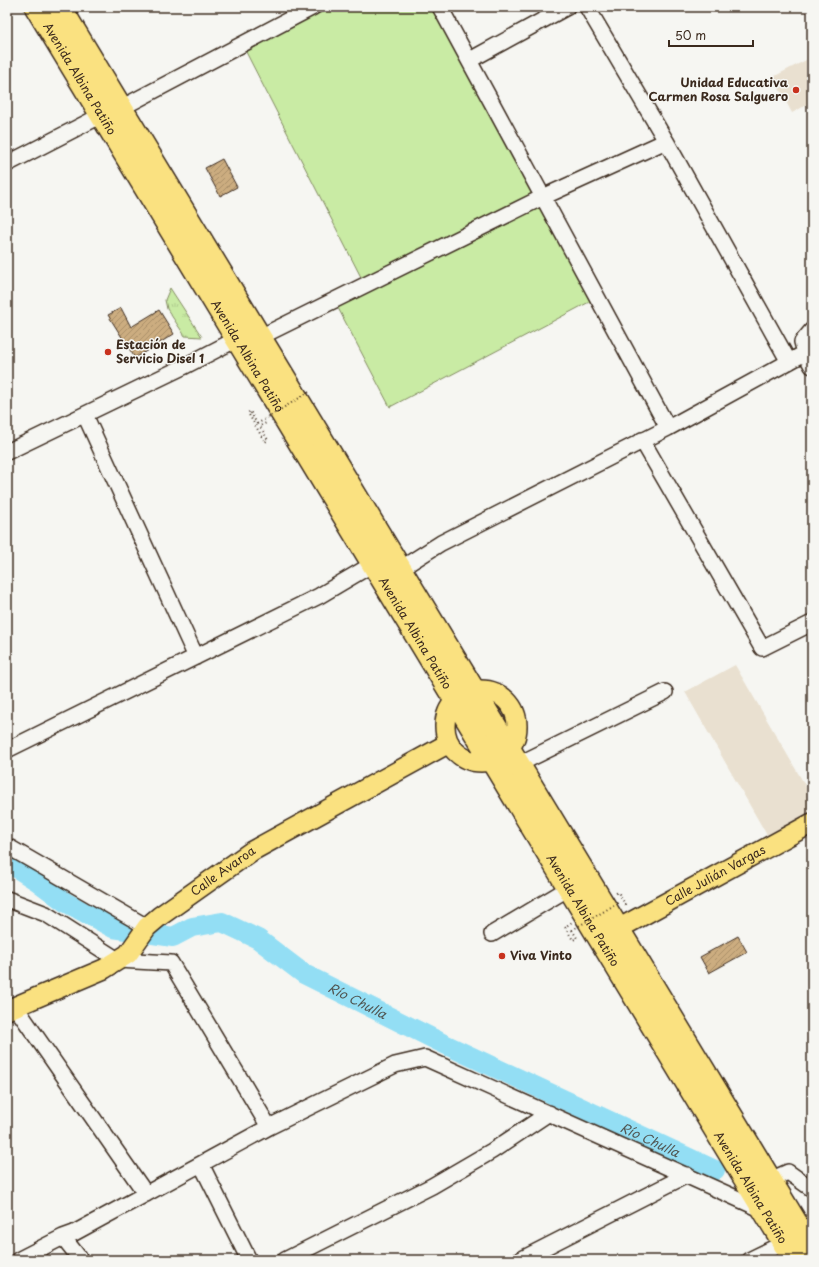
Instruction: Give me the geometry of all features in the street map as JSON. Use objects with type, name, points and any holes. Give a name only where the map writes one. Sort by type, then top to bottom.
[{"type":"highway","name":"Avenida Albina Patiño","points":[[36,7],[111,112],[260,338],[400,569],[466,697]]},
{"type":"highway","name":"Avenida Albina Patiño","points":[[60,7],[111,112],[237,339],[373,564],[507,758],[618,929],[812,1249]]},
{"type":"highway","name":"Avenida Albina Patiño","points":[[507,758],[569,888],[789,1252]]},
{"type":"main road","points":[[489,691],[500,695],[509,703],[515,713],[517,724],[516,736],[507,758],[472,762],[455,751],[449,743],[446,732],[446,721],[450,710],[466,697],[489,691]]},
{"type":"main road","name":"Calle Avaroa","points":[[11,1008],[104,969],[128,954],[144,933],[252,851],[449,743]]},
{"type":"main road","name":"Calle Julián Vargas","points":[[618,929],[812,823]]},
{"type":"street","points":[[7,164],[111,112],[313,7]]},
{"type":"street","points":[[440,7],[668,428]]},
{"type":"street","points":[[470,60],[567,7]]},
{"type":"street","points":[[587,7],[666,141],[789,362]]},
{"type":"street","points":[[260,338],[543,197],[666,141]]},
{"type":"street","points":[[400,569],[440,543],[668,428],[789,362],[808,360],[802,342],[812,330]]},
{"type":"street","points":[[7,452],[237,339]]},
{"type":"street","points":[[85,415],[196,657]]},
{"type":"street","points":[[642,440],[762,648],[812,623]]},
{"type":"street","points":[[7,750],[319,596],[373,564]]},
{"type":"street","points":[[507,758],[665,692]]},
{"type":"street","points":[[7,846],[144,933]]},
{"type":"street","points":[[492,934],[569,888]]},
{"type":"street","points":[[7,899],[46,914],[118,960],[171,963],[269,1127]]},
{"type":"street","points":[[11,1008],[146,1194]]},
{"type":"street","points":[[18,1260],[63,1237],[74,1234],[269,1127],[395,1065],[425,1058],[765,1211]]},
{"type":"street","points":[[285,1260],[432,1186],[492,1151],[549,1113]]},
{"type":"street","points":[[201,1164],[249,1260]]},
{"type":"street","points":[[770,1180],[788,1172],[812,1189]]},
{"type":"street","points":[[520,1260],[687,1176]]},
{"type":"street","points":[[63,1237],[81,1260]]},
{"type":"street","points":[[749,1260],[789,1252]]},
{"type":"path","points":[[260,426],[268,440],[265,442],[248,413],[250,411],[257,424],[310,392]]},
{"type":"path","points":[[565,927],[573,940],[577,938],[572,930],[618,903]]},
{"type":"shaded area","name":"Unidad Educativa Carmen Rosa Salguero","points":[[812,57],[812,102],[792,113],[773,77]]},
{"type":"shaded area","points":[[735,665],[812,797],[812,813],[768,837],[685,692]]},
{"type":"green space","points":[[332,7],[435,7],[535,193],[362,279],[246,52]]},
{"type":"green space","points":[[537,204],[542,209],[593,300],[390,407],[337,306]]},
{"type":"green space","points":[[170,288],[202,337],[185,336],[167,309],[165,300]]},
{"type":"building","points":[[222,159],[237,187],[220,196],[205,168]]},
{"type":"building","points":[[121,308],[131,327],[159,310],[174,334],[135,358],[108,315]]},
{"type":"building","points":[[738,936],[747,952],[709,973],[700,957]]},
{"type":"waterway","name":"Río Chulla","points":[[7,862],[37,881],[65,902],[113,928],[173,937],[192,927],[222,922],[258,939],[304,974],[440,1042],[715,1170]]},
{"type":"place","name":"Unidad Educativa Carmen Rosa Salguero","points":[[796,90]]},
{"type":"place","name":"Estación de Servicio Disel 1","points":[[108,352]]},
{"type":"place","name":"Viva Vinto","points":[[502,956]]}]
